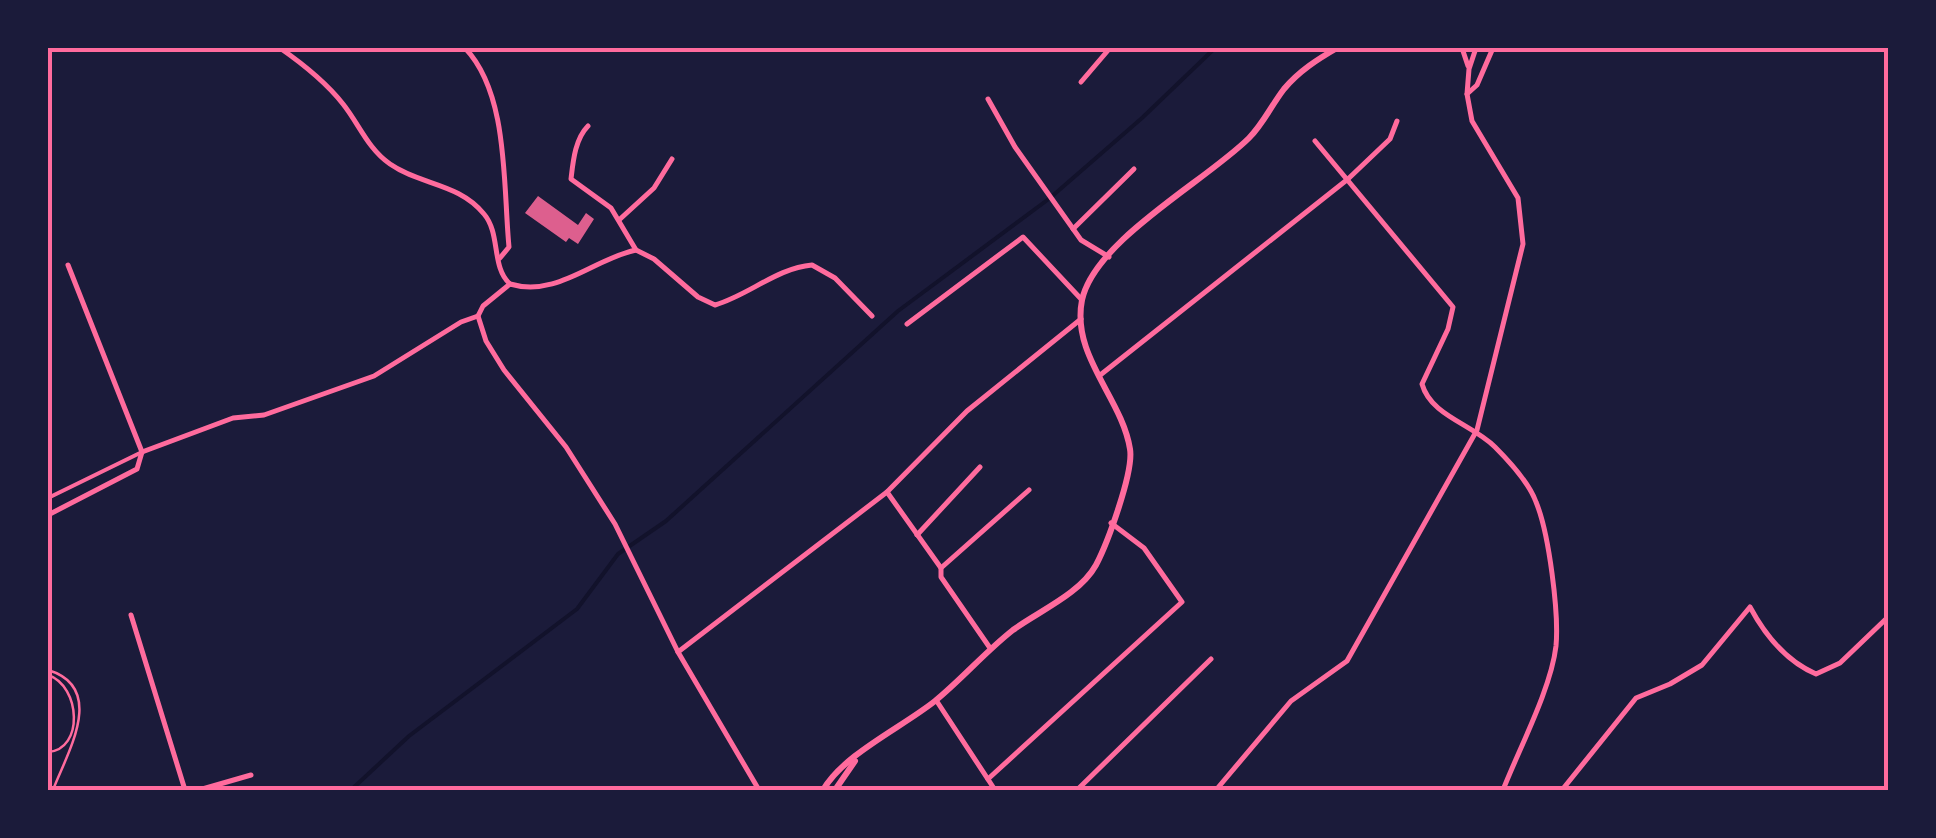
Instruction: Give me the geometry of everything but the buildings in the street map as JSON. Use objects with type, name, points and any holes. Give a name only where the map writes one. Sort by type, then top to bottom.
[{"type":"street","points":[[280,48],[323,82],[387,162],[406,174],[451,188],[482,211],[495,235],[500,270],[510,284],[535,288],[559,284],[610,257],[636,250]]},
{"type":"street","points":[[465,48],[490,86],[497,114],[509,248],[500,258]]},
{"type":"street","points":[[1081,82],[1110,48]]},
{"type":"street","points":[[823,790],[834,774],[936,700],[990,648],[1078,585],[1095,568],[1125,486],[1131,451],[1086,349],[1082,300],[1096,272],[1129,233],[1247,140],[1298,76],[1338,48]]},
{"type":"street","points":[[1216,790],[1291,701],[1347,661],[1477,430],[1523,244],[1523,223],[1518,198],[1472,121],[1468,69],[1462,48]]},
{"type":"street","points":[[1468,69],[1476,48]]},
{"type":"street","points":[[1467,94],[1477,85],[1493,48]]},
{"type":"street","points":[[988,99],[1081,240],[1109,257]]},
{"type":"street","points":[[1099,376],[1348,179],[1390,139],[1397,121]]},
{"type":"street","points":[[588,126],[583,130],[571,179],[610,208],[636,250],[654,259],[698,297],[715,305],[783,272],[812,265],[834,278],[872,316]]},
{"type":"street","points":[[1316,141],[1453,306],[1448,329],[1422,384],[1433,406],[1477,430],[1498,450],[1536,500],[1544,533],[1556,648],[1544,690],[1503,790]]},
{"type":"street","points":[[618,220],[654,188],[672,159]]},
{"type":"street","points":[[1073,229],[1134,168]]},
{"type":"street","points":[[907,324],[1023,237],[1082,300]]},
{"type":"street","points":[[48,514],[137,469],[142,452],[68,265]]},
{"type":"street","points":[[48,498],[142,452],[233,418],[264,415],[374,376],[461,322],[478,316],[483,306],[510,284]]},
{"type":"street","points":[[478,316],[486,341],[504,370],[566,448],[622,537],[678,652],[762,790]]},
{"type":"street","points":[[678,652],[888,492],[967,411],[1082,319]]},
{"type":"street","points":[[917,535],[980,467]]},
{"type":"street","points":[[940,568],[1029,490]]},
{"type":"street","points":[[888,492],[990,648]]},
{"type":"street","points":[[988,779],[1182,602],[1144,548],[1111,524]]},
{"type":"street","points":[[1562,790],[1636,698],[1670,684],[1702,664],[1750,607],[1763,631],[1800,668],[1816,674],[1840,663],[1888,617]]},
{"type":"street","points":[[132,615],[186,790]]},
{"type":"street","points":[[1077,790],[1211,659]]},
{"type":"street","points":[[936,700],[995,790]]},
{"type":"street","points":[[835,790],[859,756]]},
{"type":"street","points":[[199,790],[251,775]]},
{"type":"lane","points":[[48,672],[68,688],[73,703],[67,744],[60,751],[48,752]]},
{"type":"lane","points":[[48,672],[63,676],[72,684],[78,702],[74,748],[53,790]]},
{"type":"waterway","points":[[351,790],[409,736],[577,609],[618,554],[666,521],[898,311],[1050,198],[1215,48]]}]
